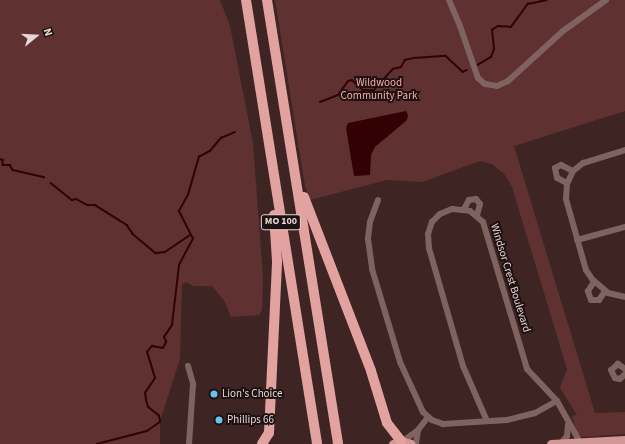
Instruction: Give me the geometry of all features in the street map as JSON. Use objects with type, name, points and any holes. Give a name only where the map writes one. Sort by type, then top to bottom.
[{"type":"highway","name":"MO 100","points":[[246,0],[317,444]]},
{"type":"highway","name":"MO 100","points":[[267,0],[338,444]]},
{"type":"highway","points":[[294,165],[317,236],[371,371],[387,423],[402,443]]},
{"type":"highway","points":[[262,444],[270,433],[276,288],[274,182]]},
{"type":"main road","points":[[551,444],[625,440]]},
{"type":"street","points":[[448,0],[460,26],[478,78],[485,84],[497,86],[508,81],[558,36],[606,0]]},
{"type":"street","points":[[625,150],[582,163],[573,171],[567,183],[566,201],[586,270],[594,282],[605,291],[625,297]]},
{"type":"street","points":[[567,183],[556,178],[555,168],[562,165],[573,171]]},
{"type":"street","points":[[476,215],[480,204],[476,199],[468,201],[464,209],[452,209],[440,214],[429,227],[428,240],[464,366],[487,422]]},
{"type":"street","points":[[378,200],[370,222],[368,239],[372,269],[402,368],[419,407],[428,417],[443,424],[487,422],[523,417],[557,401]]},
{"type":"street","name":"Windsor Crest Boulevard","points":[[464,209],[476,215],[487,230],[527,369],[557,401],[568,425],[580,442]]},
{"type":"street","points":[[577,240],[625,227]]},
{"type":"street","points":[[594,282],[588,291],[591,300],[599,300],[605,291]]},
{"type":"street","points":[[625,368],[618,364],[611,370],[615,378],[622,378],[625,374]]},
{"type":"street","points":[[188,366],[193,384],[189,444]]},
{"type":"street","points":[[402,443],[418,430],[428,417]]},
{"type":"street","points":[[561,444],[567,436],[568,425]]},
{"type":"street","points":[[416,444],[418,430]]},
{"type":"green space","points":[[0,0],[220,0],[230,26],[253,143],[263,277],[262,310],[259,315],[231,317],[225,302],[212,286],[193,286],[186,282],[182,284],[180,359],[160,421],[160,444],[0,444]]},
{"type":"green space","name":"Wildwood Community Park","points":[[275,0],[625,0],[625,111],[514,146],[595,413],[625,412],[625,434],[582,437],[578,435],[572,416],[577,415],[560,388],[567,369],[512,187],[505,175],[492,164],[480,161],[422,182],[387,180],[310,200],[305,186]]},
{"type":"shaded area","points":[[406,111],[408,115],[407,120],[375,147],[371,155],[370,175],[354,176],[346,128],[348,123]]},
{"type":"waterway","points":[[476,66],[491,57],[494,49],[492,30],[498,26],[511,27],[528,4],[547,0]]},
{"type":"waterway","points":[[320,102],[338,95],[348,81],[352,80],[363,90],[374,90],[393,69],[401,67],[405,60],[414,58],[446,56],[463,72],[467,70]]},
{"type":"waterway","points":[[97,444],[147,431],[160,422],[159,416],[148,407],[146,400],[145,393],[155,378],[147,352],[152,346],[163,348],[166,342],[164,337],[172,325],[179,265],[193,239],[179,211],[188,195],[199,157],[210,151],[221,138],[235,132]]},
{"type":"waterway","points":[[0,159],[3,160],[3,165],[10,165],[13,170],[44,177]]},
{"type":"waterway","points":[[51,183],[72,200],[76,199],[88,205],[95,205],[127,225],[133,234],[156,253],[165,252],[190,235]]},
{"type":"place","name":"Lion's Choice","points":[[214,394]]},
{"type":"place","name":"Phillips 66","points":[[219,420]]}]
